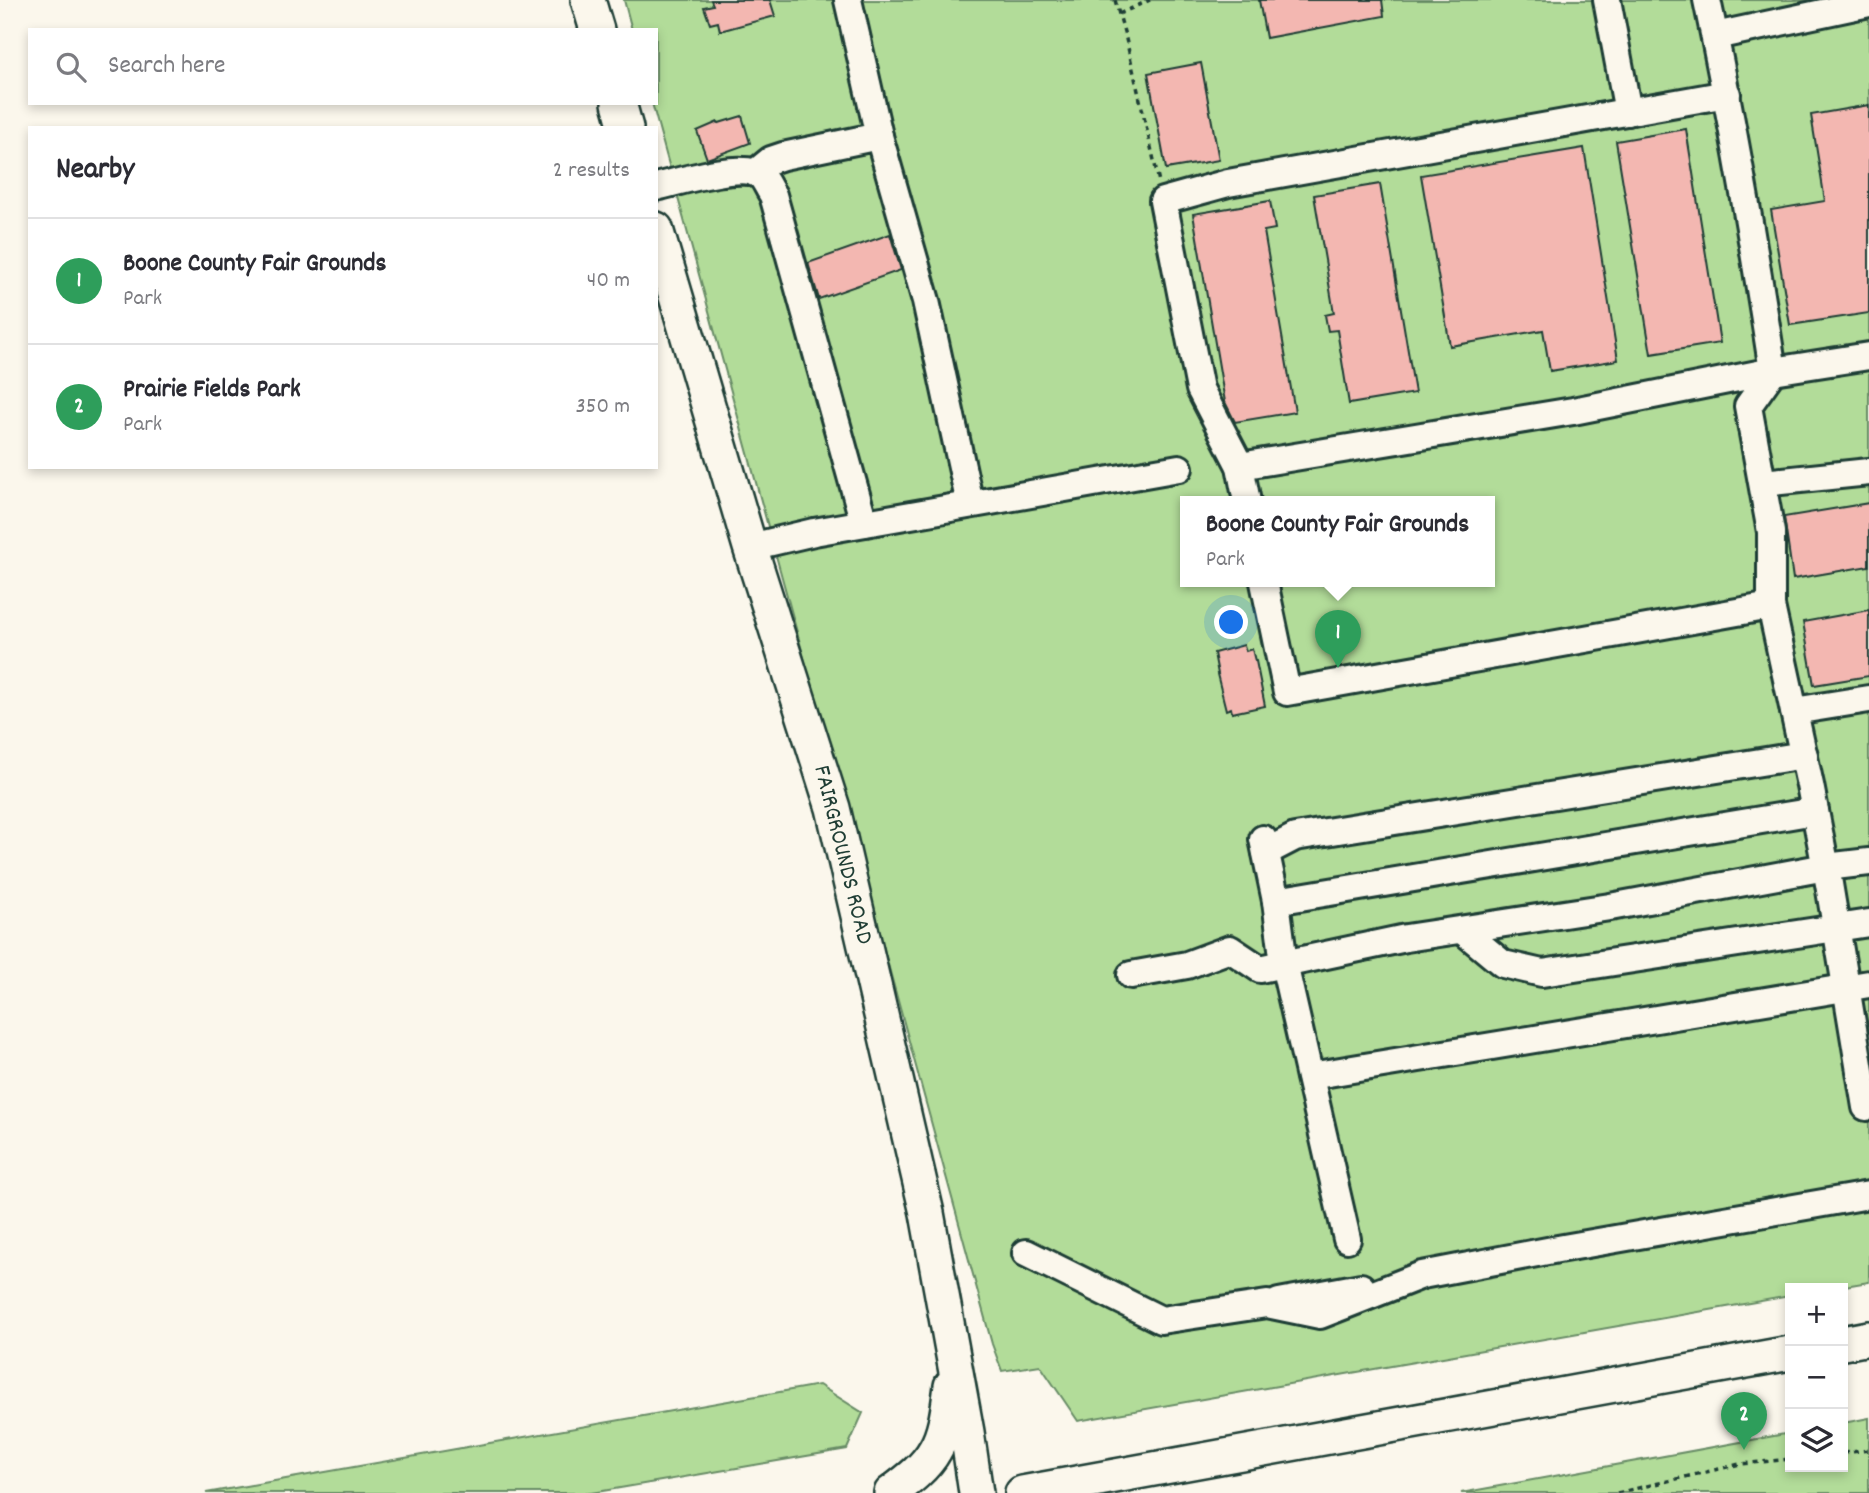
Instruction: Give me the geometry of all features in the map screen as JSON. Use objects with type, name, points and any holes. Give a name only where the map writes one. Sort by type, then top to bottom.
[{"type":"main road","points":[[588,0],[596,28]]},
{"type":"main road","points":[[620,105],[625,126]]},
{"type":"main road","name":"FAIRGROUNDS ROAD","points":[[658,236],[750,547],[833,808],[927,1213],[976,1493]]},
{"type":"main road","points":[[1848,1342],[1869,1338]]},
{"type":"main road","points":[[1022,1493],[1785,1354]]},
{"type":"main road","points":[[891,1493],[913,1476],[935,1450],[944,1426],[955,1366]]},
{"type":"lane","points":[[848,0],[879,135],[926,301],[970,504]]},
{"type":"lane","points":[[1607,0],[1628,112]]},
{"type":"lane","points":[[1707,0],[1748,208],[1773,371],[1748,406],[1771,532],[1771,606],[1804,755],[1836,928],[1858,986],[1866,1107]]},
{"type":"lane","points":[[1715,36],[1869,3]]},
{"type":"lane","points":[[1246,496],[1240,466],[1200,389],[1163,201],[1228,183],[1727,94]]},
{"type":"lane","points":[[755,173],[771,160],[783,156],[879,135]]},
{"type":"lane","points":[[658,187],[732,170],[750,170],[760,176],[773,195],[864,523]]},
{"type":"lane","points":[[1240,466],[1573,411],[1773,371],[1869,356]]},
{"type":"lane","points":[[750,547],[814,532],[1179,468]]},
{"type":"lane","points":[[1763,483],[1869,472]]},
{"type":"lane","points":[[1265,587],[1287,692],[1771,606]]},
{"type":"lane","points":[[1794,711],[1869,699]]},
{"type":"lane","points":[[1347,1239],[1284,964],[1276,901],[1265,846],[1295,837],[1804,755]]},
{"type":"lane","points":[[1276,901],[1815,811]]},
{"type":"lane","points":[[1131,975],[1187,965],[1230,949],[1260,969],[1406,938],[1610,907],[1826,867],[1869,862]]},
{"type":"lane","points":[[1462,930],[1503,964],[1542,973],[1869,923]]},
{"type":"lane","points":[[1310,1076],[1858,986]]},
{"type":"lane","points":[[1026,1254],[1161,1320],[1266,1304],[1558,1249],[1869,1195]]},
{"type":"path","points":[[1115,0],[1163,201]]},
{"type":"path","points":[[1119,14],[1150,0]]},
{"type":"path","points":[[1848,1452],[1869,1450]]},
{"type":"path","points":[[1617,1493],[1740,1464],[1785,1460]]},
{"type":"green space","points":[[624,0],[1869,0],[1869,1282],[1848,1286],[1848,1283],[1785,1283],[1785,1297],[1078,1421],[1040,1365],[1002,1371],[992,1344],[653,105],[658,105],[658,28],[631,28]]},
{"type":"green space","points":[[819,1385],[863,1413],[847,1449],[591,1493],[206,1493]]},
{"type":"green space","points":[[1869,1418],[1869,1493],[1461,1493],[1785,1434],[1785,1472],[1848,1472],[1848,1422]]},
{"type":"building","points":[[711,0],[770,0],[775,16],[720,31],[718,22],[710,24],[704,7],[713,5]]},
{"type":"building","points":[[1259,0],[1382,0],[1384,16],[1266,38]]},
{"type":"building","points":[[1201,63],[1219,160],[1166,169],[1148,73]]},
{"type":"building","points":[[1869,105],[1869,313],[1790,325],[1771,210],[1825,201],[1811,115]]},
{"type":"building","points":[[742,116],[750,143],[707,159],[697,131]]},
{"type":"building","points":[[1686,129],[1720,343],[1651,354],[1616,141]]},
{"type":"building","points":[[1584,148],[1618,360],[1550,371],[1543,330],[1450,346],[1421,175]]},
{"type":"building","points":[[1380,184],[1415,393],[1349,404],[1337,330],[1328,331],[1325,315],[1334,313],[1314,195]]},
{"type":"building","points":[[1270,201],[1275,229],[1264,231],[1295,412],[1235,422],[1225,402],[1193,214]]},
{"type":"building","points":[[890,234],[901,270],[819,299],[808,263]]},
{"type":"building","points":[[1869,503],[1869,566],[1793,579],[1784,517]]},
{"type":"building","points":[[1869,610],[1869,676],[1814,685],[1803,622]]},
{"type":"building","points":[[1244,645],[1246,651],[1252,649],[1265,706],[1232,713],[1231,708],[1226,710],[1214,653]]},
{"type":"place","name":"Boone County Fair Grounds","points":[[1338,668]]},
{"type":"place","name":"Prairie Fields Park","points":[[1744,1450]]}]
